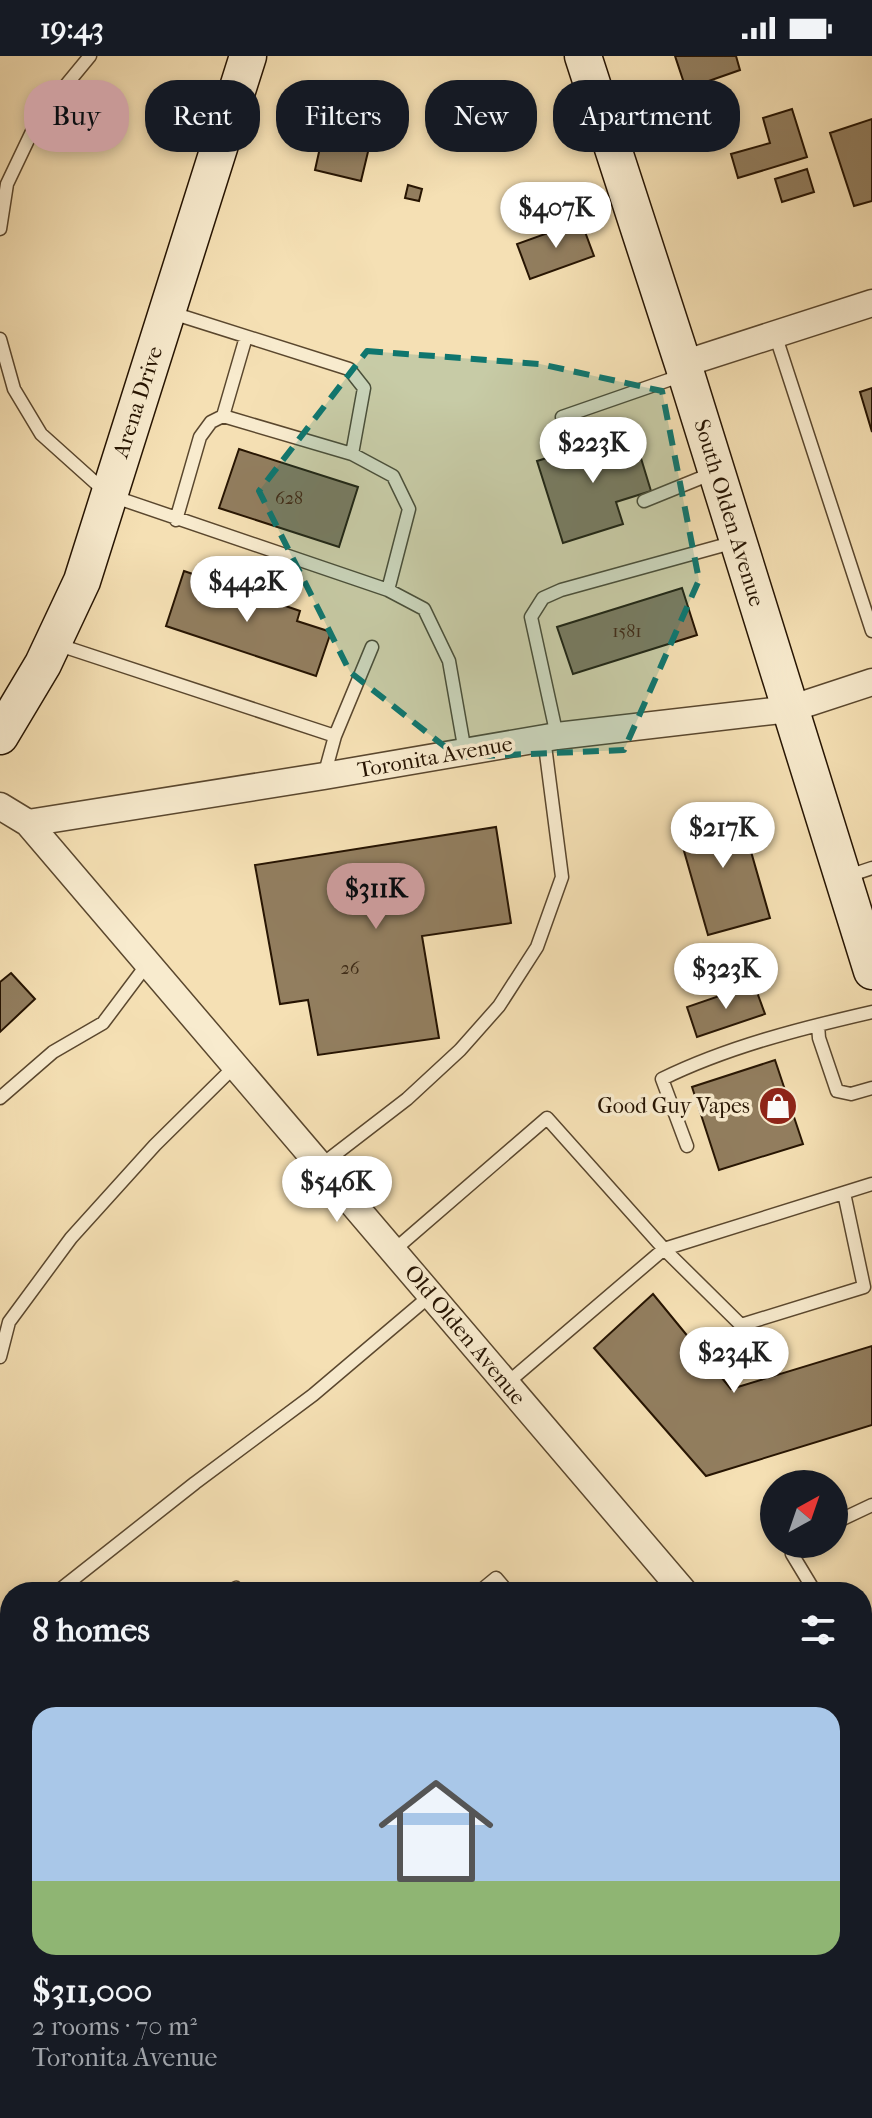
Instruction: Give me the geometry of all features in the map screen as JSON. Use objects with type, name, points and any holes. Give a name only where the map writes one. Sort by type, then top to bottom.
[{"type":"main road","name":"Arena Drive","points":[[0,736],[43,664],[82,581],[248,56]]},
{"type":"main road","name":"South Olden Avenue","points":[[583,56],[790,709],[858,873],[872,971]]},
{"type":"street","points":[[684,369],[775,334],[872,303]]},
{"type":"street","name":"Toronita Avenue","points":[[28,823],[550,737],[790,709],[872,682]]},
{"type":"street","points":[[0,806],[28,823]]},
{"type":"street","name":"Old Olden Avenue","points":[[28,823],[675,1582]]},
{"type":"lane","points":[[0,229],[7,184],[38,119],[90,56]]},
{"type":"lane","points":[[167,312],[349,369],[364,388],[352,454]]},
{"type":"lane","points":[[775,334],[872,631]]},
{"type":"lane","points":[[223,416],[246,337]]},
{"type":"lane","points":[[0,339],[14,389],[41,434],[109,495],[388,590],[424,609],[449,661],[465,752]]},
{"type":"lane","points":[[562,417],[684,369]]},
{"type":"lane","points":[[176,520],[200,437],[211,422],[223,416],[352,454],[393,476],[409,509],[388,590]]},
{"type":"lane","points":[[644,501],[716,472]]},
{"type":"lane","points":[[320,1166],[407,1099],[460,1050],[499,1006],[537,947],[562,877],[550,737],[531,617],[543,598],[561,590],[738,541]]},
{"type":"lane","points":[[52,643],[335,736]]},
{"type":"lane","points":[[324,776],[335,736],[372,647]]},
{"type":"lane","points":[[0,1098],[53,1052],[103,1023],[148,963]]},
{"type":"lane","points":[[687,1146],[662,1079],[692,1064],[818,1025],[872,1012]]},
{"type":"lane","points":[[818,1025],[819,1038],[837,1091],[851,1094],[872,1088]]},
{"type":"lane","points":[[0,1357],[9,1322],[71,1238],[155,1145],[235,1066]]},
{"type":"lane","points":[[393,1251],[547,1118],[664,1249],[741,1325],[864,1287],[844,1193]]},
{"type":"lane","points":[[506,1384],[664,1249],[872,1184]]},
{"type":"lane","points":[[70,1582],[313,1395],[431,1295]]},
{"type":"lane","points":[[848,1516],[872,1505]]},
{"type":"lane","points":[[794,1558],[809,1582]]},
{"type":"highlighted area","points":[[367,351],[540,364],[662,391],[699,580],[624,750],[458,757],[350,672],[259,491]]},
{"type":"building","points":[[675,56],[736,56],[740,70],[712,80],[683,80]]},
{"type":"building","points":[[792,109],[807,157],[738,178],[731,154],[770,143],[763,118]]},
{"type":"building","points":[[872,119],[872,201],[854,206],[830,133]]},
{"type":"building","points":[[319,152],[368,152],[361,181],[315,170]]},
{"type":"building","points":[[807,169],[814,192],[782,202],[775,179]]},
{"type":"building","points":[[408,185],[422,189],[419,201],[405,198]]},
{"type":"building","points":[[581,221],[594,256],[530,279],[517,244]]},
{"type":"building","points":[[872,388],[872,432],[860,392]]},
{"type":"building","points":[[633,432],[651,491],[616,502],[623,524],[563,543],[537,461]]},
{"type":"building","points":[[239,449],[358,487],[339,547],[219,508]]},
{"type":"building","points":[[184,571],[300,611],[297,621],[331,632],[316,676],[166,626]]},
{"type":"building","points":[[682,588],[697,635],[573,674],[557,627]]},
{"type":"building","points":[[738,806],[770,918],[708,935],[676,823]]},
{"type":"building","points":[[496,827],[511,923],[422,936],[439,1038],[318,1055],[308,1000],[280,1004],[255,865]]},
{"type":"building","points":[[11,973],[35,999],[0,1032],[0,982]]},
{"type":"building","points":[[754,984],[765,1014],[697,1037],[687,1007]]},
{"type":"building","points":[[775,1060],[803,1144],[719,1170],[692,1087]]},
{"type":"building","points":[[653,1294],[731,1389],[872,1346],[872,1425],[706,1476],[594,1348]]},
{"type":"place","name":"Good Guy Vapes","points":[[778,1106]]}]
